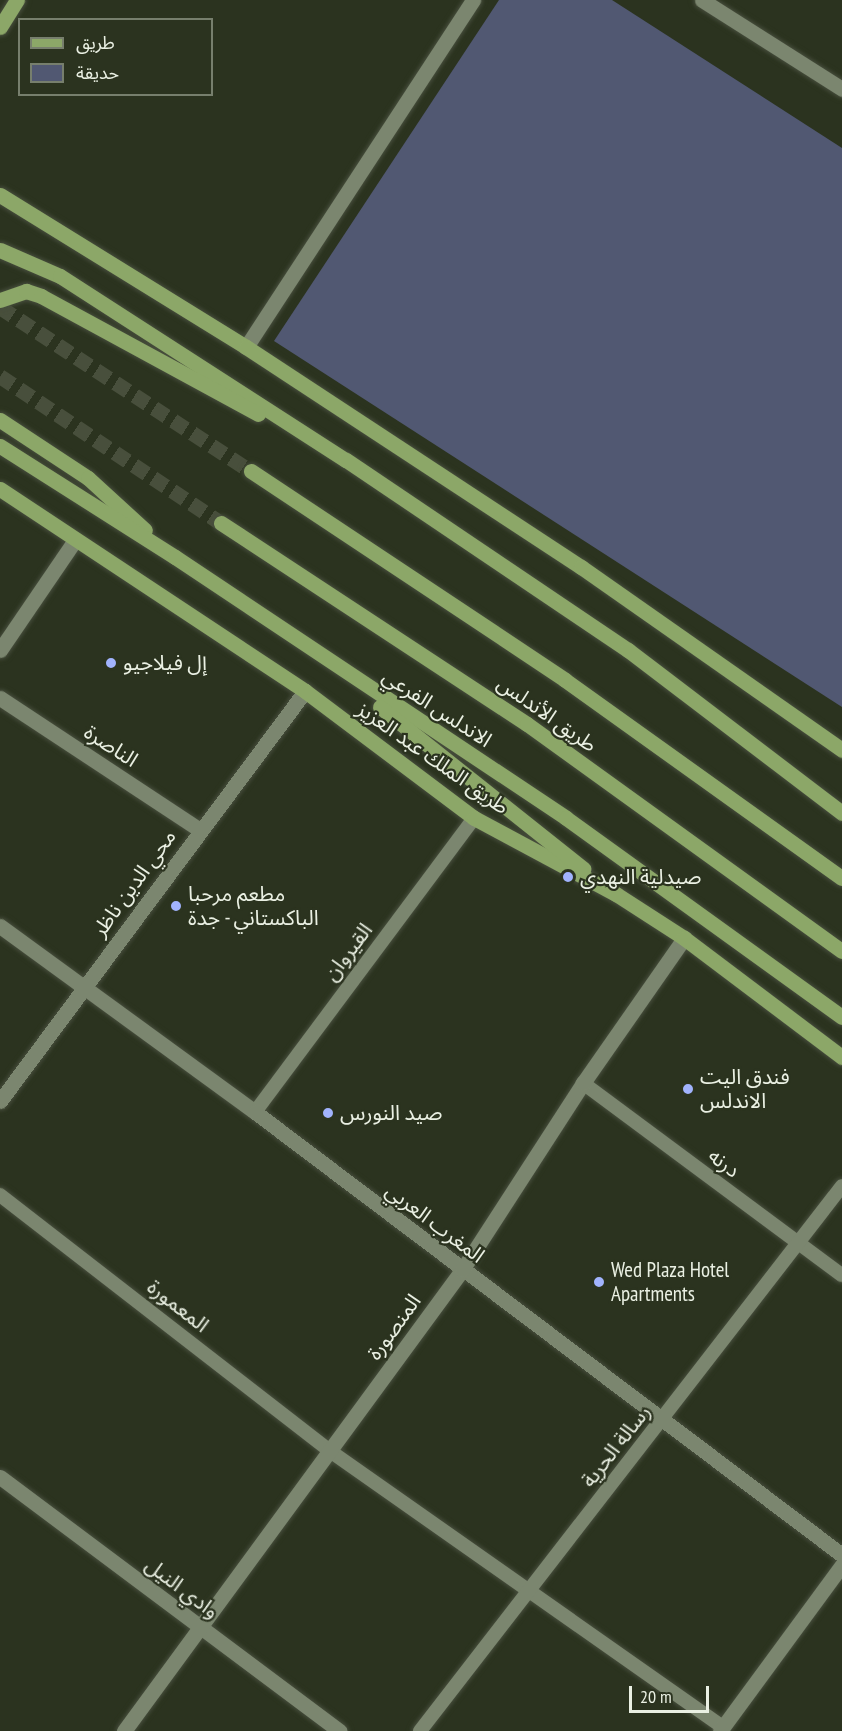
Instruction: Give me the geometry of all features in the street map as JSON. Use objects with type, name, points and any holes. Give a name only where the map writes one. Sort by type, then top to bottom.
[{"type":"main road","points":[[0,27],[17,0]]},
{"type":"main road","points":[[0,195],[246,347],[581,567],[842,750]]},
{"type":"main road","points":[[0,250],[60,276],[346,460],[628,650],[842,813]]},
{"type":"main road","points":[[0,300],[26,291],[41,296],[346,460]]},
{"type":"main road","points":[[0,420],[88,478],[175,557]]},
{"type":"main road","name":"الاندلس الفرعي","points":[[0,446],[175,557],[305,647],[566,818],[842,1017]]},
{"type":"main road","name":"طريق الأندلس","points":[[251,471],[565,680],[842,878]]},
{"type":"main road","name":"طريق الملك عبد العزيز","points":[[0,489],[305,691],[474,818],[616,894],[684,938],[842,1056]]},
{"type":"main road","name":"طريق الأندلس","points":[[221,523],[527,724],[842,951]]},
{"type":"main road","points":[[305,647],[616,894]]},
{"type":"street","points":[[246,347],[473,0]]},
{"type":"street","points":[[702,0],[842,90]]},
{"type":"street","points":[[0,650],[75,540]]},
{"type":"street","name":"محي الدين ناظر","points":[[0,1101],[199,829],[305,691]]},
{"type":"street","name":"الناصرة","points":[[0,698],[199,829]]},
{"type":"street","name":"المغرب العربي","points":[[0,926],[255,1112],[842,1556]]},
{"type":"street","name":"المنصورة","points":[[124,1731],[462,1270],[583,1083],[684,938]]},
{"type":"street","name":"وادي النيل","points":[[0,1477],[339,1731]]},
{"type":"street","points":[[721,1729],[842,1565]]},
{"type":"lane","name":"القيروان","points":[[255,1112],[474,818]]},
{"type":"lane","name":"درنه","points":[[583,1083],[798,1245],[842,1275]]},
{"type":"lane","name":"رسالة الحرية","points":[[420,1731],[663,1421],[842,1186]]},
{"type":"lane","name":"المعمورة","points":[[0,1195],[330,1451],[721,1729]]},
{"type":"green space","points":[[499,0],[612,0],[842,148],[842,707],[274,341]]},
{"type":"tunnel","points":[[0,307],[251,471]]},
{"type":"tunnel","points":[[0,376],[221,523]]},
{"type":"place","name":"إل فيلاجيو","points":[[111,663]]},
{"type":"place","name":"صيدلية النهدي","points":[[568,877]]},
{"type":"place","name":"مطعم مرحبا الباكستاني - جدة","points":[[176,906]]},
{"type":"place","name":"فندق اليت الاندلس","points":[[688,1089]]},
{"type":"place","name":"صيد النورس","points":[[328,1113]]},
{"type":"place","name":"Wed Plaza Hotel Apartments","points":[[599,1282]]}]
